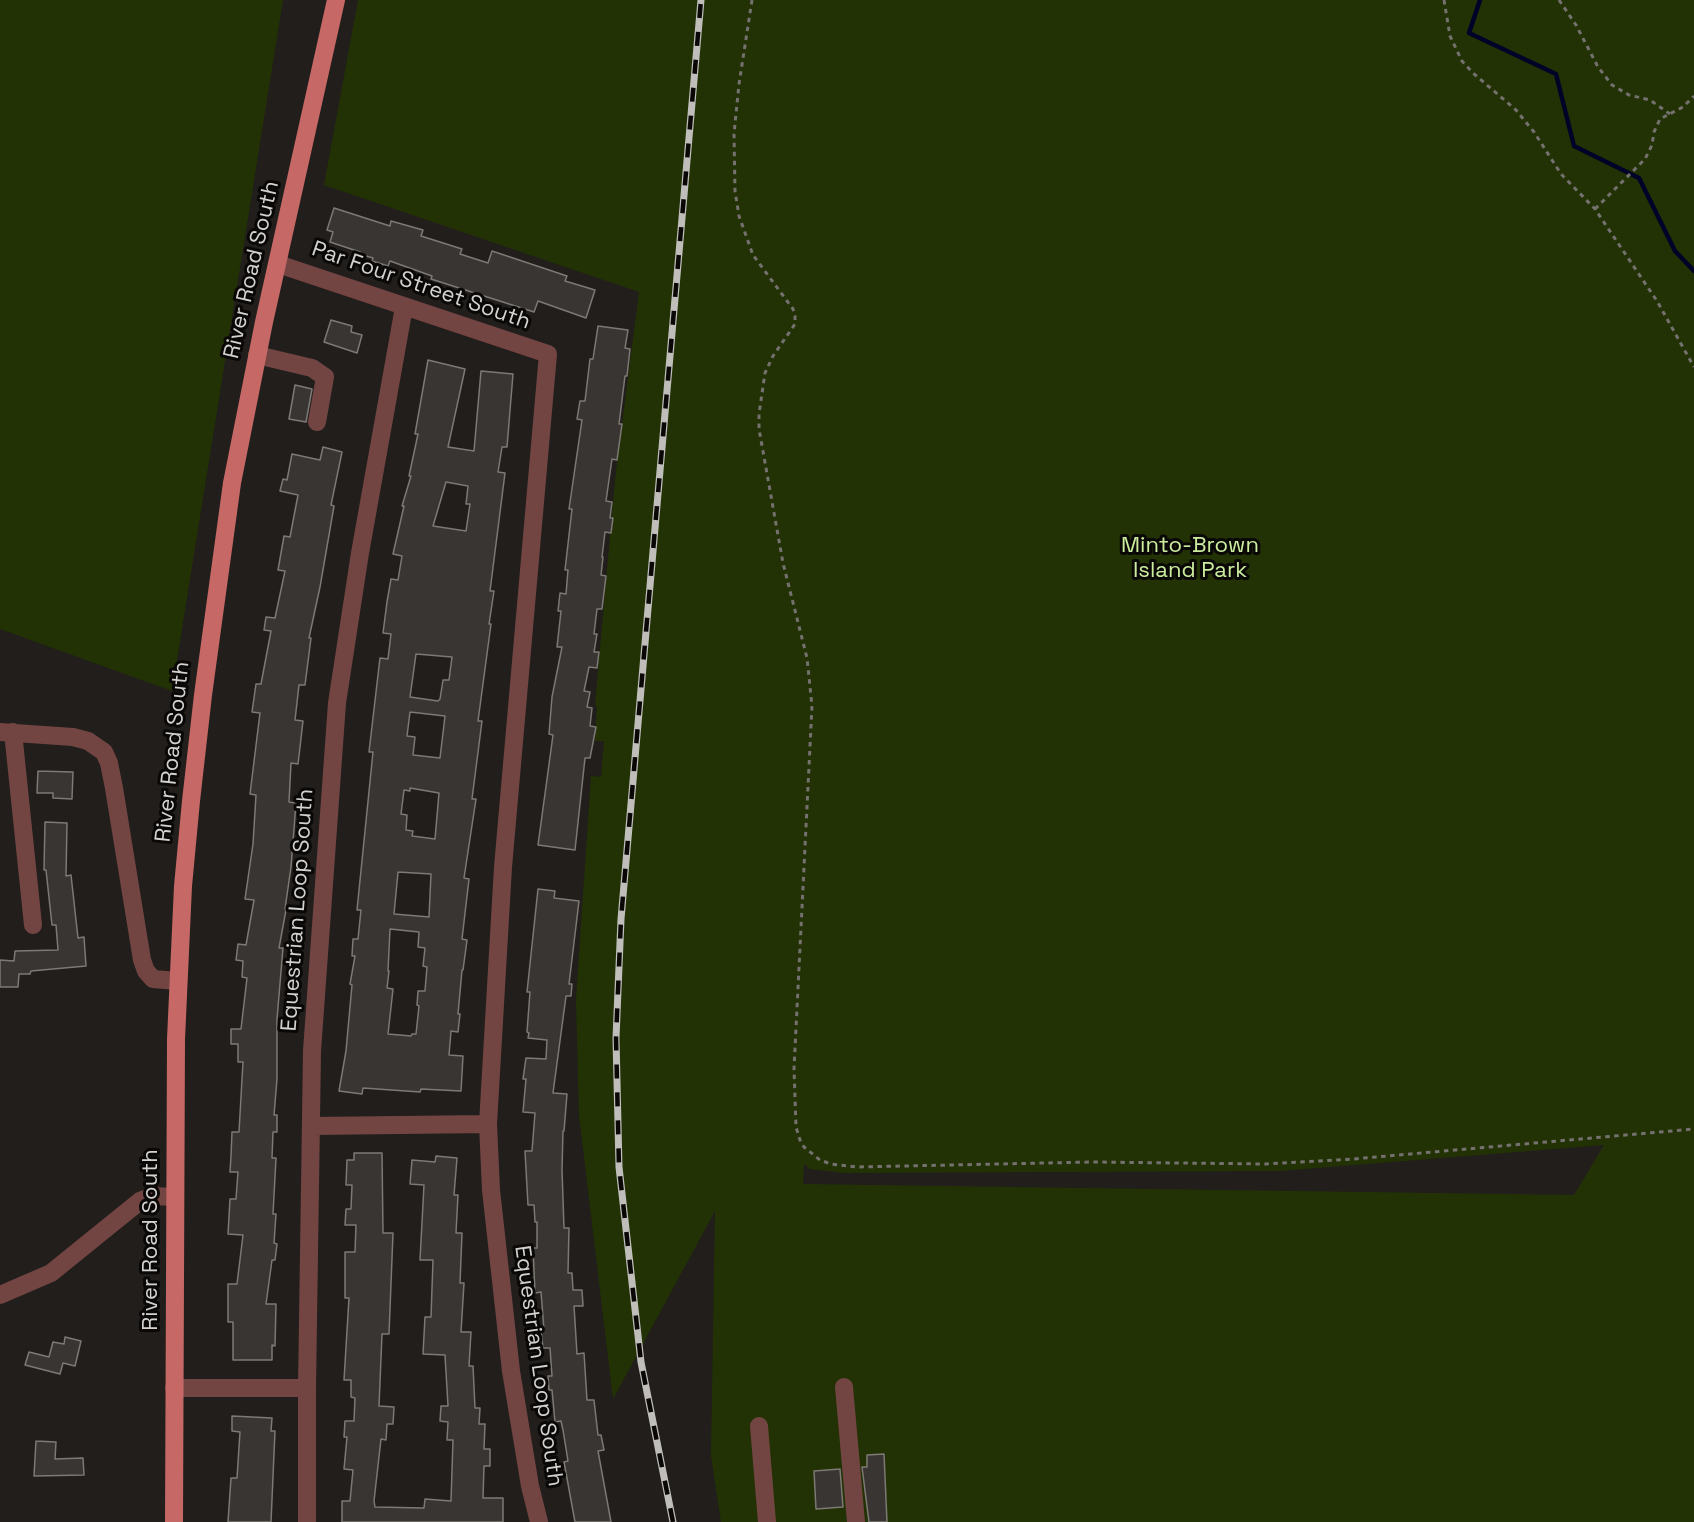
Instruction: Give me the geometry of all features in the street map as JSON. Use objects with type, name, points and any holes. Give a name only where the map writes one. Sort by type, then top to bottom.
[{"type":"main road","name":"River Road South","points":[[174,1522],[178,981],[187,842],[203,695],[232,483],[257,355],[336,0]]},
{"type":"street","name":"Par Four Street South","points":[[278,264],[548,354]]},
{"type":"street","name":"Equestrian Loop South","points":[[307,1522],[307,1388],[315,989],[337,703],[358,564],[404,307]]},
{"type":"street","name":"Equestrian Loop South","points":[[539,1522],[530,1486],[511,1371],[490,1190],[488,1124],[504,856],[548,354]]},
{"type":"street","points":[[257,355],[312,368],[325,377],[317,422]]},
{"type":"street","points":[[33,925],[6,732],[73,737],[88,741],[104,752],[109,763],[114,788],[142,960],[146,971],[153,979],[178,981]]},
{"type":"street","points":[[311,1126],[488,1124]]},
{"type":"street","points":[[0,1295],[51,1273],[140,1201],[153,1196],[175,1197]]},
{"type":"street","points":[[844,1387],[856,1522]]},
{"type":"street","points":[[174,1388],[307,1388]]},
{"type":"street","points":[[759,1426],[767,1522]]},
{"type":"path","points":[[752,0],[735,121],[735,191],[739,216],[753,255],[788,302],[795,316],[795,324],[773,356],[765,373],[759,429],[783,563],[807,658],[812,705],[794,1088],[796,1127],[800,1140],[810,1154],[820,1161],[857,1167],[1092,1162],[1266,1164],[1353,1159],[1694,1129]]},
{"type":"path","points":[[1444,0],[1450,36],[1462,61],[1516,110],[1534,132],[1561,174],[1595,209],[1657,301],[1694,368]]},
{"type":"path","points":[[1559,0],[1576,25],[1598,67],[1612,85],[1629,95],[1650,100],[1670,114]]},
{"type":"path","points":[[1595,209],[1645,159],[1660,120],[1683,107],[1694,96]]},
{"type":"green space","points":[[0,0],[283,0],[172,691],[0,629]]},
{"type":"green space","name":"Minto-Brown Island Park","points":[[358,0],[1694,0],[1694,1522],[721,1522],[711,1456],[715,1211],[613,1399],[579,1115],[576,999],[591,776],[601,777],[604,741],[595,741],[597,706],[595,705],[615,480],[639,292],[324,185]],"holes":[[[1604,1145],[1574,1195],[803,1184],[804,1164],[810,1169],[843,1173],[1279,1171]]]},
{"type":"building","points":[[334,208],[390,226],[391,221],[423,230],[421,236],[462,249],[460,254],[488,263],[492,251],[567,276],[565,281],[595,290],[586,318],[538,301],[534,312],[431,279],[432,276],[390,261],[388,266],[372,261],[373,258],[359,254],[360,252],[330,242],[333,232],[327,230]]},
{"type":"building","points":[[331,320],[352,326],[351,332],[362,335],[357,353],[324,342]]},
{"type":"building","points":[[598,326],[628,330],[625,348],[630,349],[619,424],[622,424],[617,460],[612,459],[606,501],[612,502],[610,518],[613,518],[611,533],[605,532],[602,557],[601,575],[606,576],[602,609],[597,609],[594,634],[597,634],[594,652],[599,652],[597,668],[589,667],[584,691],[590,692],[587,707],[592,708],[590,726],[596,727],[590,758],[585,758],[575,850],[538,845],[553,735],[549,734],[552,697],[562,647],[557,647],[561,611],[558,611],[560,593],[566,594],[568,570],[565,570],[572,509],[569,509],[582,420],[577,419],[580,401],[585,401],[590,359],[593,359]]},
{"type":"building","points":[[428,360],[465,369],[448,447],[474,451],[481,371],[513,374],[507,447],[502,447],[498,472],[505,473],[490,591],[494,591],[489,624],[491,624],[478,721],[482,721],[472,799],[476,799],[464,878],[469,879],[462,939],[467,940],[462,970],[458,1032],[451,1031],[449,1055],[463,1056],[461,1091],[421,1089],[420,1092],[363,1088],[362,1094],[339,1091],[346,1051],[352,985],[350,984],[355,956],[352,956],[353,939],[358,939],[361,910],[357,910],[373,752],[369,752],[380,658],[388,659],[391,634],[383,633],[391,579],[398,580],[402,556],[393,554],[404,506],[402,506],[411,476],[409,476],[418,434],[415,434]],"holes":[[[446,482],[468,486],[466,504],[470,504],[466,531],[433,526]],[[416,654],[452,657],[449,680],[443,680],[438,701],[410,697]],[[410,712],[445,716],[440,758],[413,755],[415,737],[407,736]],[[410,788],[439,793],[435,839],[412,836],[413,831],[406,830],[407,815],[401,814],[404,790],[410,791]],[[398,872],[431,874],[429,917],[394,914]],[[390,929],[419,932],[418,947],[425,948],[423,966],[427,967],[425,991],[418,991],[416,1034],[411,1036],[388,1034],[393,989],[387,988]]]},
{"type":"building","points":[[295,385],[312,389],[306,422],[289,419]]},
{"type":"building","points":[[323,447],[342,452],[331,505],[334,506],[320,587],[309,638],[311,638],[305,685],[299,685],[295,720],[303,721],[298,764],[291,763],[289,802],[296,803],[286,910],[279,948],[283,948],[277,1019],[277,1079],[274,1115],[277,1115],[277,1132],[273,1132],[272,1158],[276,1158],[273,1214],[276,1214],[274,1243],[277,1244],[275,1260],[272,1260],[266,1304],[276,1304],[275,1346],[272,1345],[272,1360],[233,1360],[233,1322],[228,1322],[228,1284],[237,1284],[243,1235],[228,1234],[230,1199],[236,1199],[238,1172],[230,1172],[232,1132],[239,1132],[243,1062],[238,1062],[238,1044],[231,1044],[231,1029],[241,1029],[247,978],[242,977],[243,961],[236,960],[238,944],[246,945],[254,900],[245,899],[253,844],[256,795],[250,794],[260,713],[252,712],[256,684],[261,684],[271,631],[264,630],[266,617],[275,618],[285,571],[278,570],[284,536],[290,537],[298,495],[280,491],[283,479],[287,480],[292,454],[320,460]]},
{"type":"building","points":[[38,771],[73,772],[72,799],[53,798],[53,793],[37,793]]},
{"type":"building","points":[[45,822],[67,823],[66,876],[71,875],[78,938],[84,937],[86,966],[31,971],[30,974],[19,974],[18,987],[0,987],[0,960],[14,961],[15,951],[58,950],[56,925],[52,925],[46,870],[44,870]]},
{"type":"building","points":[[538,889],[555,891],[554,898],[579,901],[569,984],[572,984],[571,996],[566,996],[553,1093],[567,1094],[562,1170],[564,1228],[569,1228],[568,1273],[572,1273],[573,1290],[582,1290],[583,1306],[574,1306],[577,1354],[584,1353],[587,1400],[594,1400],[598,1435],[601,1435],[604,1450],[598,1451],[611,1522],[575,1522],[564,1462],[568,1461],[563,1430],[561,1421],[555,1422],[552,1390],[549,1390],[548,1376],[552,1376],[550,1348],[543,1348],[541,1292],[535,1293],[533,1248],[537,1248],[537,1222],[535,1222],[534,1205],[528,1205],[525,1151],[532,1151],[535,1113],[523,1112],[526,1079],[523,1079],[526,1058],[546,1059],[547,1040],[528,1038],[529,1033],[527,1032],[530,992],[527,992]]},
{"type":"building","points":[[354,1153],[382,1153],[383,1233],[393,1233],[389,1334],[382,1334],[379,1406],[394,1407],[393,1424],[387,1424],[386,1440],[381,1439],[375,1507],[424,1508],[425,1499],[451,1501],[453,1440],[447,1440],[448,1422],[440,1421],[441,1406],[448,1406],[445,1355],[423,1354],[425,1317],[431,1317],[433,1260],[420,1260],[424,1185],[410,1184],[412,1160],[435,1162],[436,1156],[457,1158],[454,1195],[458,1195],[456,1233],[462,1233],[460,1283],[464,1283],[461,1332],[471,1332],[469,1366],[473,1366],[475,1408],[480,1408],[479,1424],[485,1424],[484,1449],[490,1449],[490,1466],[484,1466],[483,1498],[503,1498],[503,1522],[342,1522],[342,1501],[350,1501],[353,1470],[344,1469],[347,1437],[344,1437],[345,1421],[354,1421],[355,1398],[351,1397],[351,1380],[344,1380],[349,1298],[345,1298],[345,1252],[355,1252],[356,1225],[345,1225],[346,1209],[351,1209],[352,1185],[346,1185],[347,1160],[354,1160]]},
{"type":"building","points":[[65,1337],[81,1341],[75,1366],[63,1363],[60,1374],[25,1365],[29,1352],[49,1357],[53,1342],[64,1344]]},
{"type":"building","points":[[232,1416],[272,1418],[271,1431],[275,1431],[271,1522],[228,1522],[231,1478],[237,1478],[240,1432],[232,1431]]},
{"type":"building","points":[[36,1441],[56,1442],[55,1459],[83,1458],[84,1475],[34,1476]]},
{"type":"building","points":[[884,1454],[887,1522],[869,1522],[862,1467],[867,1467],[867,1455]]},
{"type":"building","points":[[840,1469],[843,1507],[816,1509],[814,1471]]},
{"type":"waterway","points":[[1480,0],[1469,33],[1556,74],[1574,146],[1639,178],[1675,251],[1694,271]]},
{"type":"railway","points":[[673,1522],[641,1362],[619,1167],[616,1038],[621,919],[701,0]]}]
